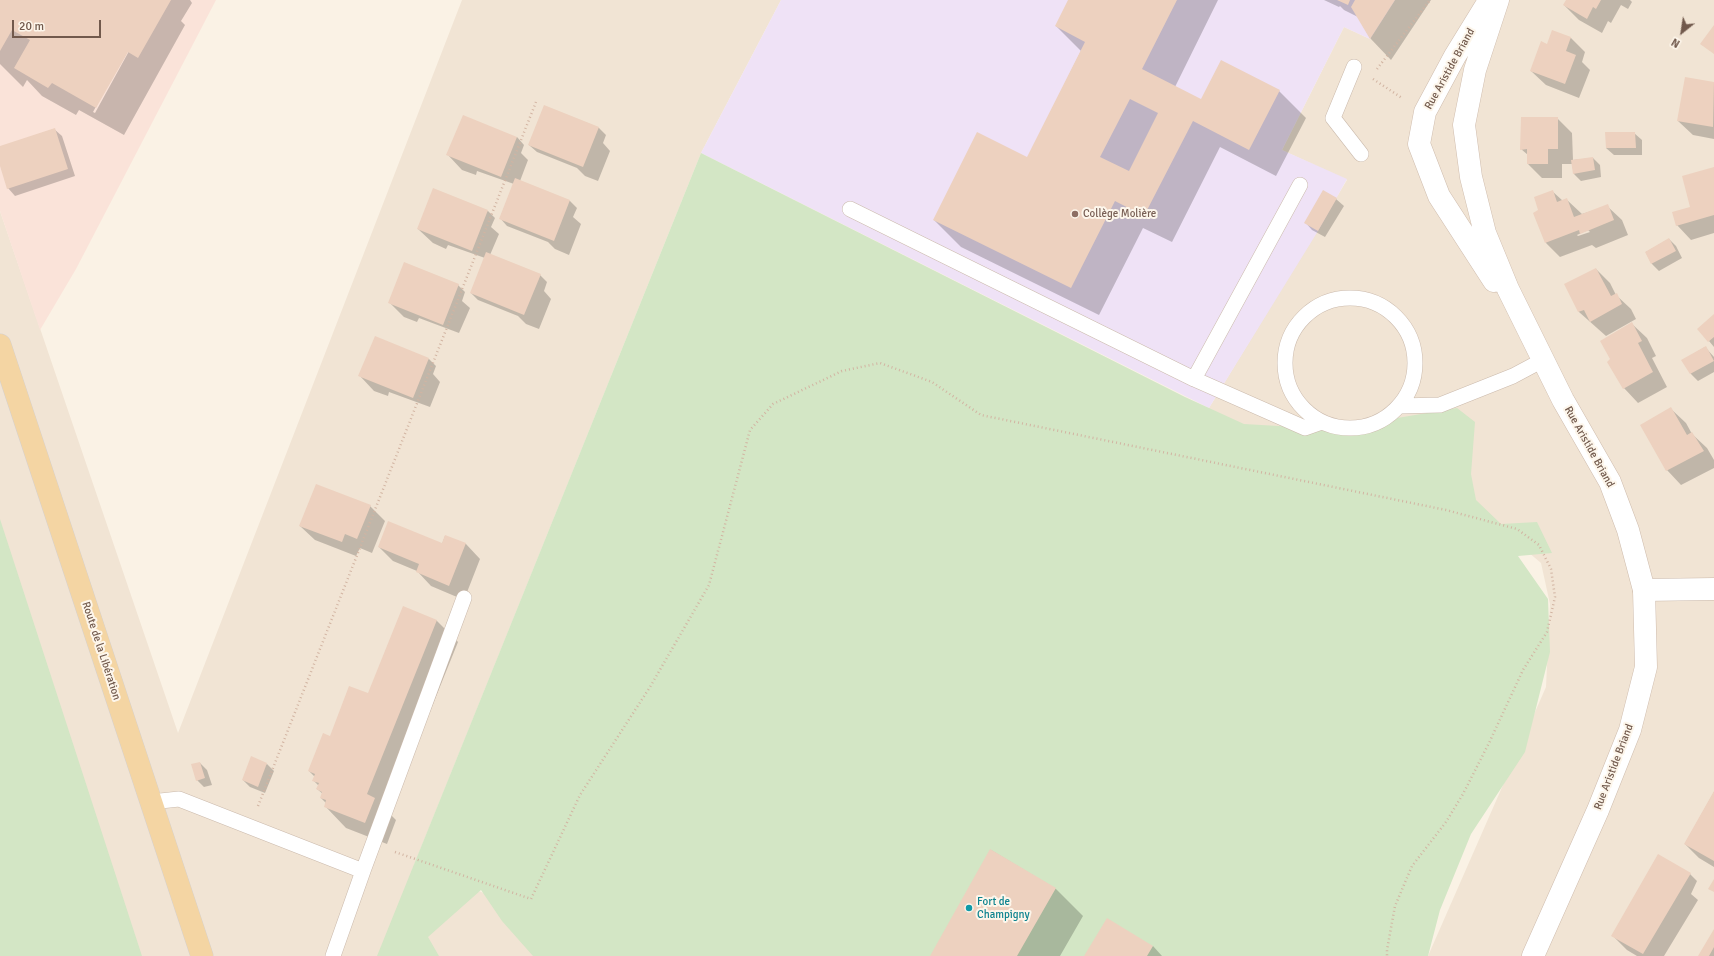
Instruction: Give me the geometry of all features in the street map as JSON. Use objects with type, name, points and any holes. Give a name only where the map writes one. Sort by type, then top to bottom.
[{"type":"main road","name":"Route de la Libération","points":[[0,345],[202,956]]},
{"type":"street","name":"Rue Aristide Briand","points":[[1490,0],[1455,56],[1425,112],[1419,144],[1439,196],[1541,355]]},
{"type":"street","name":"Rue Aristide Briand","points":[[1498,0],[1475,70],[1464,125],[1471,177],[1485,233],[1508,289],[1563,400],[1610,482],[1628,530],[1644,590],[1646,667],[1630,730],[1598,810],[1533,956]]},
{"type":"street","points":[[1644,590],[1714,589]]},
{"type":"lane","points":[[1354,67],[1333,118],[1361,154]]},
{"type":"lane","points":[[1194,379],[1300,185]]},
{"type":"lane","points":[[850,209],[1194,379],[1305,428],[1322,422]]},
{"type":"lane","points":[[1346,298],[1363,300],[1379,305],[1393,314],[1404,327],[1412,342],[1416,359],[1414,376],[1409,392],[1400,406],[1387,417],[1372,425],[1355,429],[1338,427],[1322,422],[1308,413],[1297,400],[1289,385],[1285,368],[1286,351],[1292,335],[1301,321],[1314,310],[1329,302],[1346,298]]},
{"type":"lane","points":[[1400,406],[1440,405],[1513,376],[1541,355]]},
{"type":"lane","points":[[333,956],[464,598]]},
{"type":"lane","points":[[151,802],[179,799],[363,871]]},
{"type":"path","points":[[1354,67],[1370,78],[1430,0]]},
{"type":"path","points":[[250,827],[536,102]]},
{"type":"path","points":[[374,845],[531,899],[580,794],[650,687],[709,585],[750,430],[773,404],[842,371],[880,363],[932,382],[981,415],[1446,510],[1517,529],[1538,545],[1552,569],[1555,597],[1547,632],[1523,670],[1463,794],[1446,822],[1412,866],[1395,906],[1387,956]]},
{"type":"shaded area","points":[[0,0],[216,0],[76,269],[40,330],[0,211]]},
{"type":"shaded area","points":[[462,0],[781,0],[701,153],[414,865],[586,934],[593,956],[0,956],[0,211],[178,733]]},
{"type":"shaded area","name":"Collège Molière","points":[[781,0],[1395,0],[1370,39],[1344,27],[1282,150],[1347,179],[1318,231],[1209,408],[701,153]]},
{"type":"shaded area","points":[[1395,0],[1714,0],[1714,956],[1428,956],[1546,687],[1550,604],[1541,563],[1508,535],[1209,466],[1209,408],[1347,180],[1282,150],[1344,27],[1370,39]]},
{"type":"green space","points":[[701,153],[1185,397],[1244,424],[1331,429],[1457,408],[1475,422],[1471,474],[1476,500],[1501,524],[1537,522],[1552,553],[1518,556],[1548,599],[1550,652],[1525,752],[1471,834],[1440,910],[1428,956],[533,956],[502,921],[481,890],[428,937],[439,956],[377,956]]},
{"type":"green space","points":[[0,519],[142,956],[0,956]]},
{"type":"building","points":[[0,0],[171,0],[138,58],[128,52],[96,108],[52,83],[48,88],[14,68],[30,40],[12,30],[0,51]]},
{"type":"building","points":[[1068,0],[1177,0],[1142,69],[1201,99],[1221,60],[1280,90],[1249,150],[1193,121],[1144,216],[1115,201],[1071,288],[933,220],[977,132],[1027,157],[1085,42],[1055,26]],"holes":[[[1130,99],[1158,113],[1129,171],[1100,157]]]},
{"type":"building","points":[[1337,0],[1350,0],[1348,5]]},
{"type":"building","points":[[1355,0],[1395,0],[1370,39],[1351,7]]},
{"type":"building","points":[[1566,0],[1601,0],[1596,9],[1593,7],[1587,19],[1563,5]]},
{"type":"building","points":[[1714,25],[1714,54],[1700,44]]},
{"type":"building","points":[[1552,30],[1571,37],[1566,51],[1576,55],[1565,84],[1530,71],[1541,41],[1547,44]]},
{"type":"building","points":[[1685,77],[1714,82],[1713,127],[1677,121]]},
{"type":"building","points":[[544,105],[599,127],[583,167],[528,145]]},
{"type":"building","points":[[463,115],[517,137],[501,177],[446,155]]},
{"type":"building","points":[[1521,117],[1558,117],[1558,149],[1548,149],[1548,164],[1527,164],[1527,149],[1520,150]]},
{"type":"building","points":[[55,128],[68,169],[7,189],[0,166],[0,146]]},
{"type":"building","points":[[1605,132],[1635,132],[1636,148],[1606,148]]},
{"type":"building","points":[[1593,157],[1595,170],[1573,174],[1571,160]]},
{"type":"building","points":[[1714,167],[1714,215],[1676,226],[1672,212],[1690,207],[1682,176]]},
{"type":"building","points":[[515,178],[570,200],[554,241],[499,219]]},
{"type":"building","points":[[433,188],[488,210],[472,251],[417,229]]},
{"type":"building","points":[[1323,190],[1337,198],[1318,231],[1304,223]]},
{"type":"building","points":[[1553,190],[1557,202],[1567,198],[1574,217],[1608,204],[1614,220],[1580,234],[1579,230],[1545,243],[1533,213],[1538,210],[1534,197]]},
{"type":"building","points":[[1669,238],[1676,251],[1651,264],[1645,252]]},
{"type":"building","points":[[486,252],[541,274],[524,315],[470,293]]},
{"type":"building","points":[[404,262],[459,284],[443,325],[388,303]]},
{"type":"building","points":[[1596,268],[1611,296],[1617,293],[1622,304],[1590,322],[1584,310],[1578,312],[1564,284]]},
{"type":"building","points":[[1714,314],[1714,337],[1708,342],[1697,329]]},
{"type":"building","points":[[1632,322],[1642,341],[1638,343],[1653,372],[1623,389],[1607,362],[1610,359],[1600,341]]},
{"type":"building","points":[[375,336],[429,358],[413,398],[358,376]]},
{"type":"building","points":[[1706,346],[1714,361],[1690,374],[1681,360]]},
{"type":"building","points":[[1671,407],[1687,435],[1692,432],[1704,451],[1666,471],[1640,425]]},
{"type":"building","points":[[316,484],[371,505],[357,539],[345,534],[342,542],[299,526]]},
{"type":"building","points":[[388,521],[442,543],[445,535],[466,543],[449,586],[416,572],[419,564],[378,547]]},
{"type":"building","points":[[403,606],[437,620],[367,794],[375,798],[365,823],[324,807],[326,800],[320,798],[322,792],[316,789],[319,783],[312,781],[315,774],[308,771],[323,733],[330,736],[349,686],[368,693]]},
{"type":"building","points":[[251,756],[267,763],[258,787],[242,780]]},
{"type":"building","points":[[200,762],[205,778],[196,781],[191,764]]},
{"type":"building","points":[[1714,791],[1714,861],[1684,844]]},
{"type":"building","points":[[990,849],[1056,888],[1017,956],[930,956]]},
{"type":"building","points":[[1658,854],[1691,873],[1643,954],[1611,936]]},
{"type":"building","points":[[1714,879],[1714,892],[1708,889]]},
{"type":"building","points":[[1107,918],[1153,946],[1147,956],[1084,956]]},
{"type":"building","points":[[1714,929],[1714,947],[1709,956],[1698,956]]},
{"type":"place","name":"Collège Molière","points":[[1075,214]]},
{"type":"place","name":"Fort de Champigny","points":[[969,908]]}]
